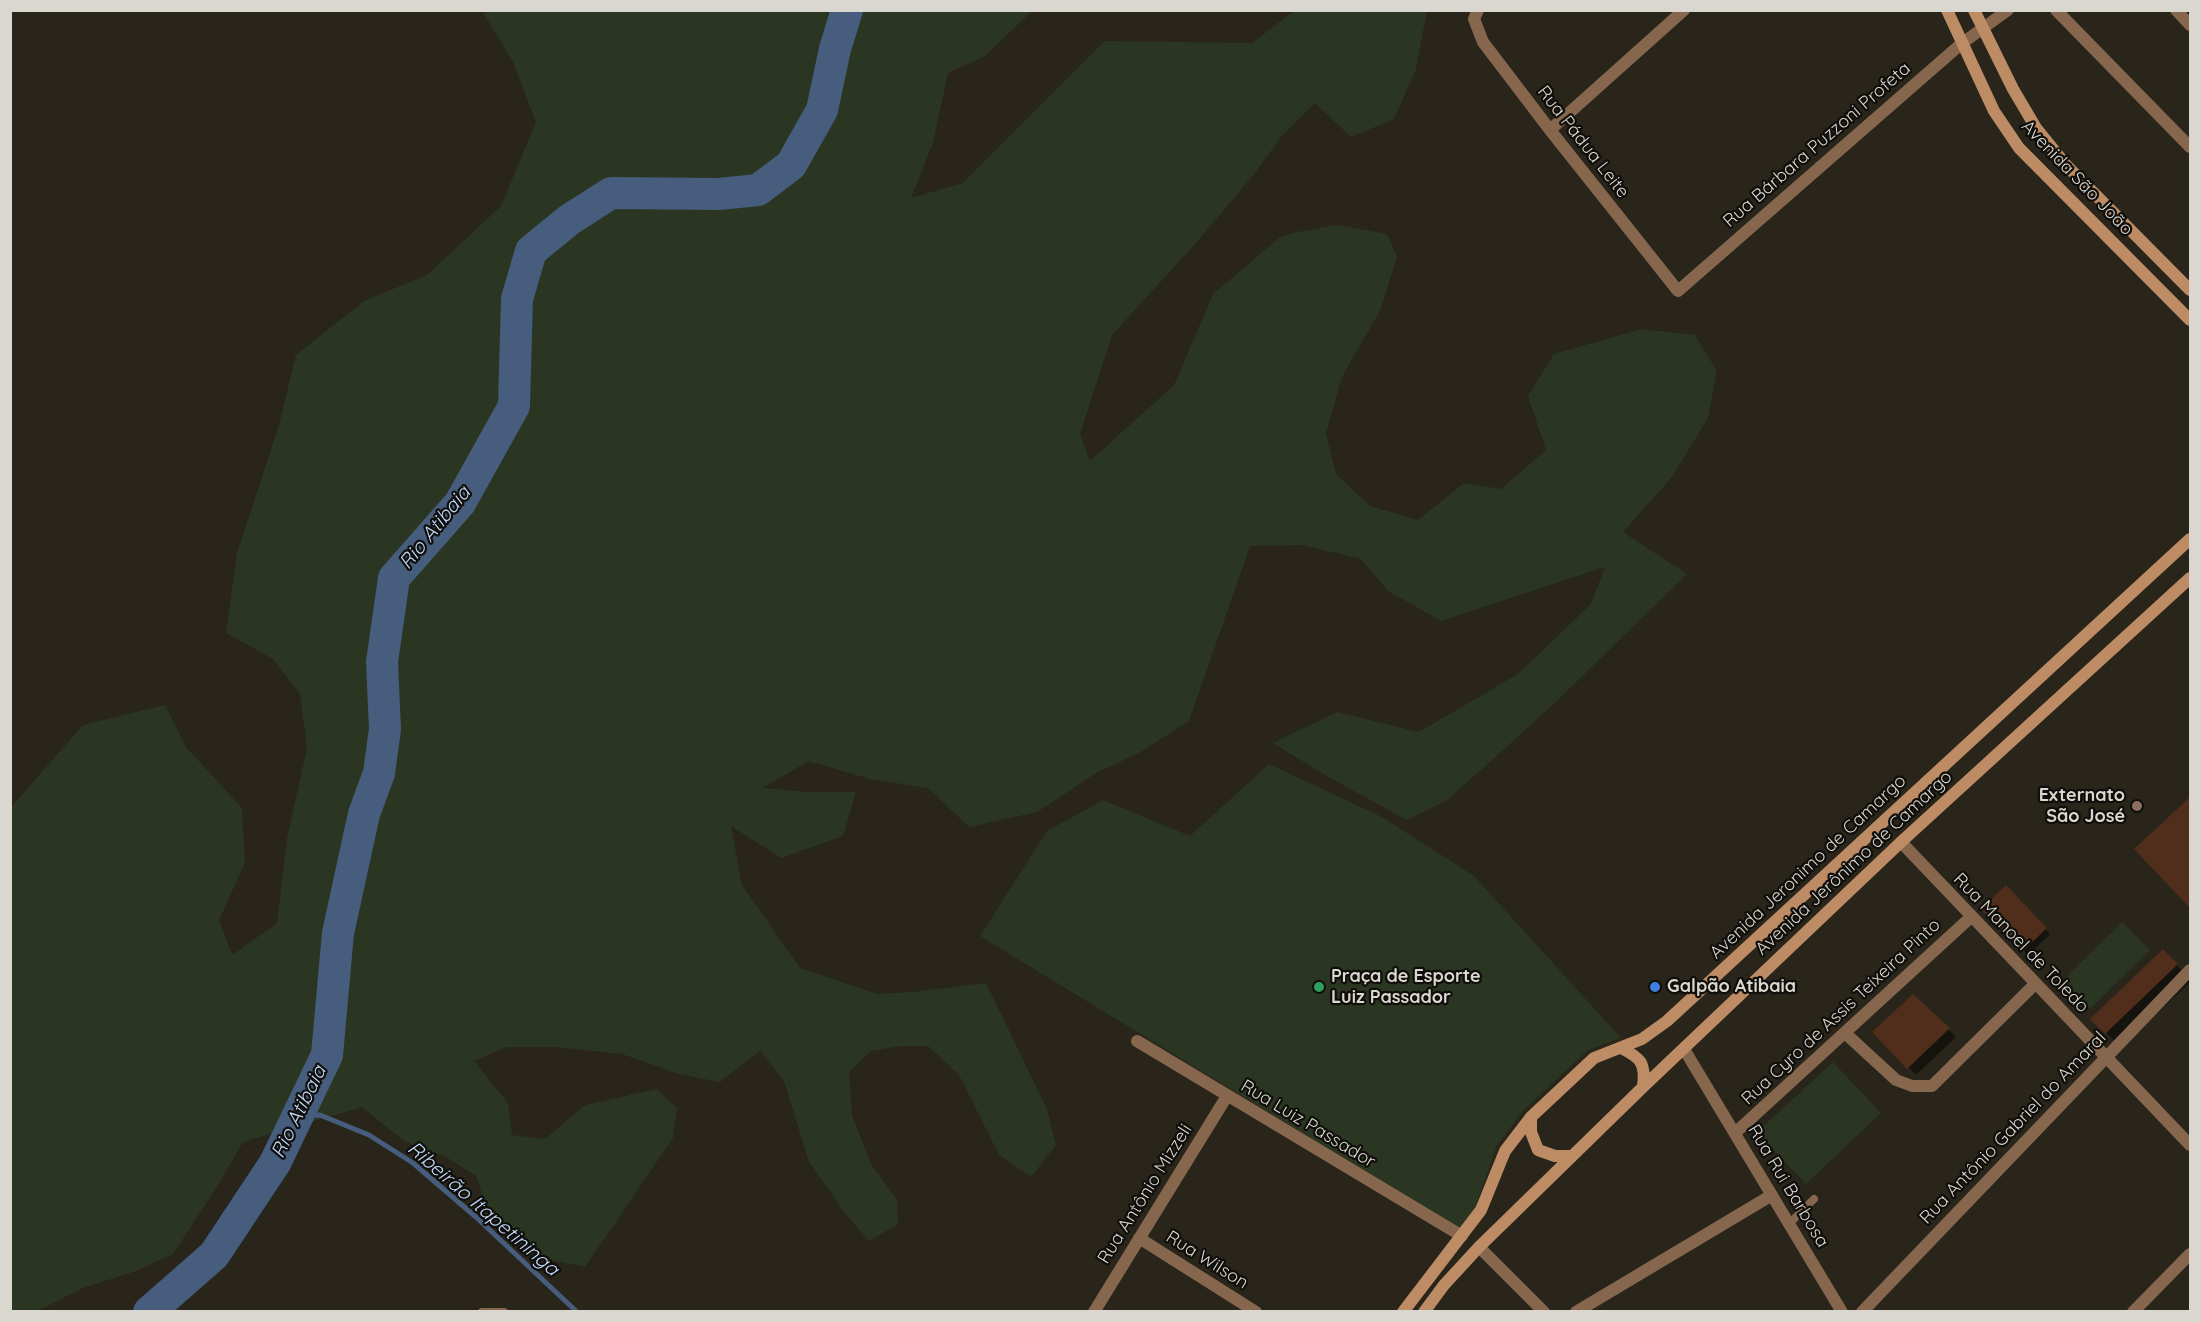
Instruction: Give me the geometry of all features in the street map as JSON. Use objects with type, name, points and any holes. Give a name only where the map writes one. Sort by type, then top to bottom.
[{"type":"main road","name":"Avenida São João","points":[[1947,10],[1994,111],[2019,148],[2190,320]]},
{"type":"main road","name":"Avenida São João","points":[[1974,10],[1981,28],[2036,128],[2066,165],[2190,290]]},
{"type":"main road","points":[[2112,241],[2127,226]]},
{"type":"main road","name":"Avenida Jeronimo de Camargo","points":[[1403,1311],[1481,1210],[1505,1151],[1531,1117],[1594,1058],[1642,1039],[1667,1021],[2190,539]]},
{"type":"main road","name":"Avenida Jerônimo de Camargo","points":[[1424,1311],[1479,1247],[1643,1087],[1901,842],[2190,578]]},
{"type":"main road","points":[[1620,1048],[1637,1056],[1645,1070],[1643,1087]]},
{"type":"main road","points":[[1531,1117],[1531,1132],[1538,1150],[1555,1156],[1571,1156]]},
{"type":"street","name":"Rua Pádua Leite","points":[[1478,10],[1474,20],[1483,42],[1678,291]]},
{"type":"street","points":[[1550,130],[1684,10]]},
{"type":"street","name":"Rua Bárbara Puzzoni Profeta","points":[[1678,291],[1961,44],[2008,10]]},
{"type":"street","points":[[2056,10],[2190,147]]},
{"type":"street","points":[[2176,10],[2190,25]]},
{"type":"street","name":"Rua Manoel de Toledo","points":[[1901,842],[2190,1145]]},
{"type":"street","name":"Rua Cyro de Assis Teixeira Pinto","points":[[1735,1133],[1971,917]]},
{"type":"street","name":"Rua Antônio Gabriel do Amaral","points":[[1863,1311],[2190,970]]},
{"type":"street","points":[[1845,1033],[1896,1080],[1912,1086],[1932,1086],[2035,984]]},
{"type":"street","name":"Rua Luiz Passador","points":[[1137,1041],[1462,1236]]},
{"type":"street","name":"Rua Rui Barbosa","points":[[1684,1049],[1842,1311]]},
{"type":"street","name":"Rua Antônio Mizzeli","points":[[1094,1311],[1227,1096]]},
{"type":"street","points":[[1576,1311],[1772,1194]]},
{"type":"street","name":"Rua Wilson","points":[[1139,1238],[1256,1311]]},
{"type":"street","points":[[1479,1247],[1544,1311]]},
{"type":"street","points":[[2133,1311],[2190,1254]]},
{"type":"lane","points":[[1789,1224],[1814,1199]]},
{"type":"lane","points":[[482,1311],[504,1311]]},
{"type":"green space","points":[[482,11],[1032,11],[985,56],[948,73],[933,143],[911,198],[963,183],[1105,41],[1252,43],[1294,11],[1427,11],[1416,69],[1394,119],[1351,137],[1315,103],[1281,137],[1255,173],[1196,243],[1112,335],[1080,434],[1090,461],[1174,385],[1213,294],[1280,237],[1337,225],[1387,234],[1397,257],[1380,311],[1342,377],[1326,433],[1336,474],[1370,506],[1418,520],[1464,483],[1501,489],[1546,450],[1528,396],[1554,354],[1641,329],[1695,335],[1717,371],[1708,418],[1672,477],[1623,532],[1687,574],[1557,701],[1446,801],[1407,820],[1330,778],[1273,743],[1337,712],[1419,732],[1518,674],[1591,604],[1605,567],[1441,621],[1388,591],[1361,559],[1303,545],[1250,546],[1189,721],[1139,753],[1098,772],[1037,812],[969,827],[928,788],[870,779],[808,761],[763,788],[806,792],[856,792],[843,836],[781,858],[731,826],[742,885],[800,968],[877,994],[986,983],[1047,1109],[1056,1145],[1031,1177],[999,1155],[959,1075],[928,1046],[900,1046],[871,1051],[849,1072],[852,1115],[871,1164],[897,1200],[898,1224],[869,1241],[845,1213],[809,1162],[784,1081],[760,1051],[720,1082],[679,1074],[622,1054],[556,1047],[507,1047],[474,1061],[508,1103],[512,1135],[545,1139],[585,1105],[657,1089],[677,1108],[673,1138],[585,1267],[546,1259],[487,1209],[476,1176],[446,1157],[405,1142],[362,1107],[243,1142],[173,1254],[136,1271],[83,1288],[37,1311],[11,1311],[11,807],[83,725],[165,705],[186,747],[242,808],[245,863],[219,920],[232,955],[277,923],[287,839],[307,748],[300,694],[273,659],[226,633],[237,553],[279,425],[296,355],[364,301],[427,275],[501,206],[536,122],[513,62]]},
{"type":"green space","name":"Praça de Esporte Luiz Passador","points":[[1269,764],[1382,817],[1474,876],[1621,1038],[1588,1050],[1524,1110],[1497,1145],[1475,1208],[1460,1229],[980,936],[1047,831],[1103,800],[1190,836]]},
{"type":"green space","points":[[2122,922],[2150,950],[2090,1009],[2062,981]]},
{"type":"green space","points":[[1833,1062],[1881,1113],[1806,1184],[1757,1132]]},
{"type":"building","points":[[2190,797],[2190,908],[2134,849]]},
{"type":"building","points":[[2006,885],[2047,928],[2022,952],[1981,909]]},
{"type":"building","points":[[2163,949],[2178,964],[2105,1034],[2090,1019]]},
{"type":"building","points":[[1913,994],[1950,1028],[1907,1069],[1872,1032]]},
{"type":"waterway","name":"Rio Atibaia","points":[[149,1312],[214,1255],[275,1163],[327,1055],[338,933],[364,814],[379,773],[385,729],[382,662],[394,578],[460,503],[514,406],[517,299],[531,251],[569,220],[611,193],[719,194],[758,190],[791,165],[822,110],[835,49],[847,10]]},
{"type":"waterway","name":"Ribeirão Itapetininga","points":[[297,1116],[320,1115],[369,1135],[413,1163],[477,1218],[577,1312]]},
{"type":"place","name":"Externato São José","points":[[2137,806]]},
{"type":"place","name":"Praça de Esporte Luiz Passador","points":[[1319,987]]},
{"type":"place","name":"Galpão Atibaia","points":[[1655,987]]}]
